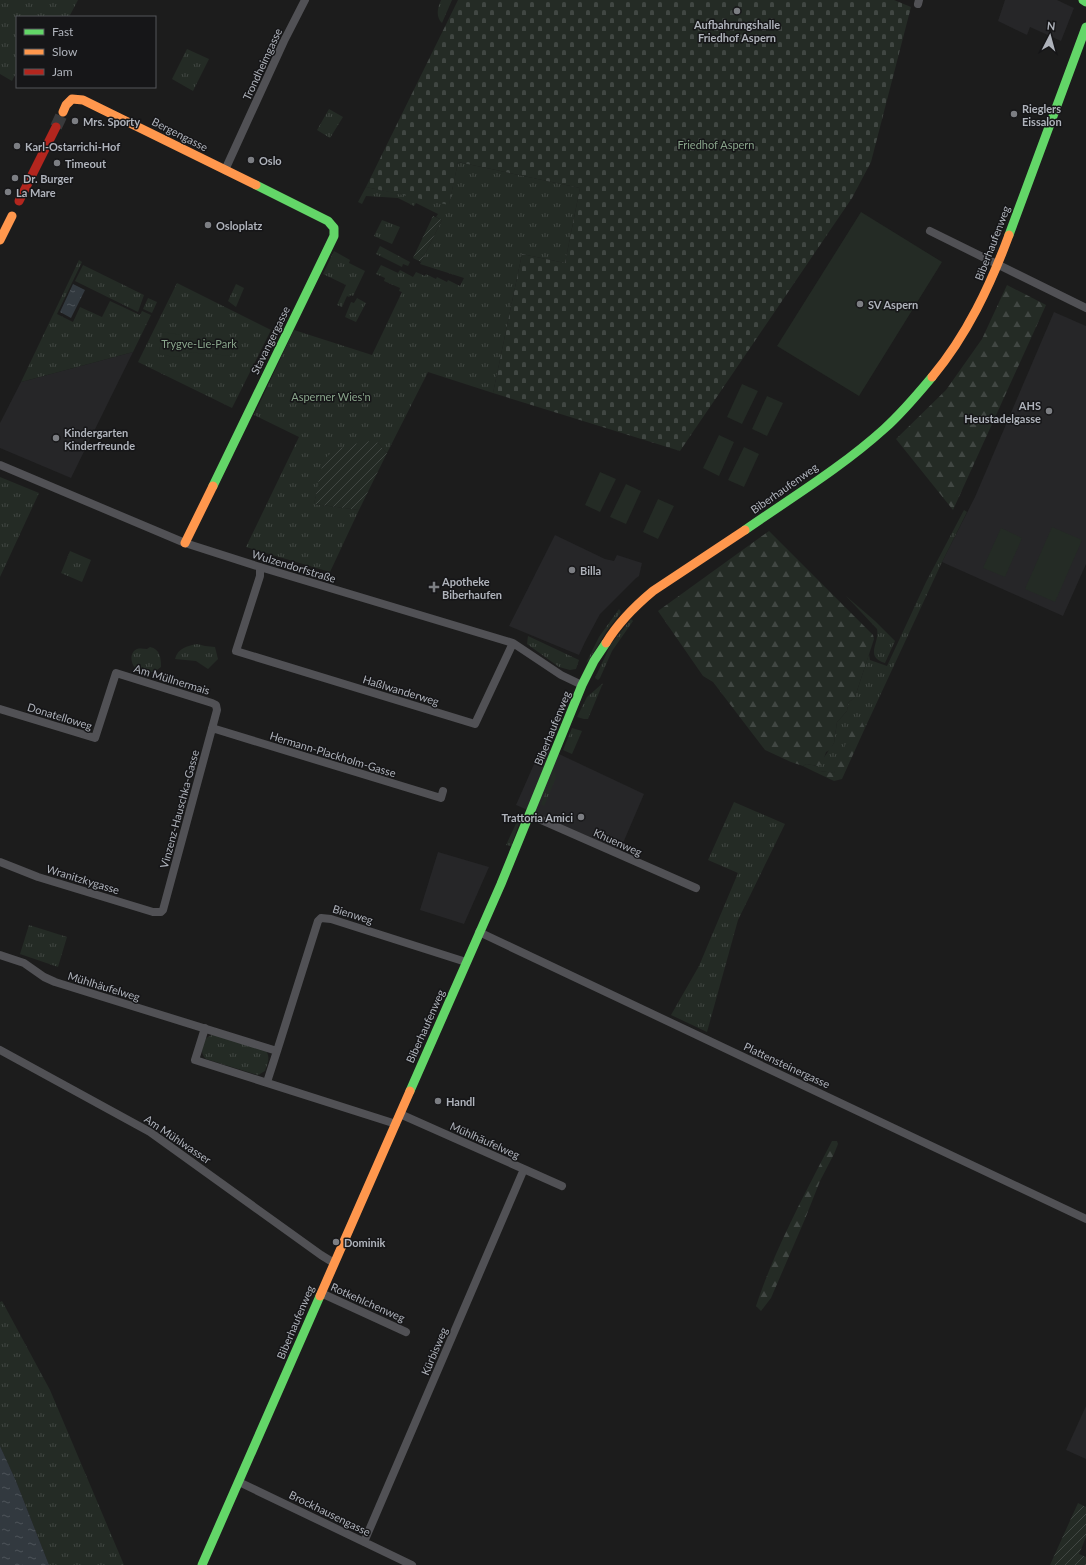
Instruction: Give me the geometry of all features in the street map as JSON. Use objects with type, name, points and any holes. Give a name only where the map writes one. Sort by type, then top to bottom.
[{"type":"main road","name":"Biberhaufenweg","points":[[202,1565],[530,815],[582,685],[594,661],[612,633],[640,602],[662,584],[742,532],[831,470],[884,429],[917,395],[948,358],[976,313],[998,265],[1086,27]]},
{"type":"main road","name":"Bergengasse","points":[[63,112],[66,105],[72,100],[83,100],[225,170]]},
{"type":"main road","points":[[19,201],[56,127]]},
{"type":"main road","name":"Stavangergasse","points":[[185,543],[334,236],[334,228],[328,221],[225,170]]},
{"type":"main road","points":[[0,240],[12,216]]},
{"type":"street","name":"Trondheimgasse","points":[[225,170],[284,41],[305,0]]},
{"type":"street","points":[[930,231],[1086,308]]},
{"type":"street","name":"Wulzendorfstraße","points":[[0,465],[185,543],[260,568],[513,643],[561,674],[582,685]]},
{"type":"street","name":"Haßlwanderweg","points":[[260,568],[260,576],[236,651],[475,724],[513,643]]},
{"type":"street","name":"Donatelloweg","points":[[0,709],[95,738],[116,673]]},
{"type":"street","name":"Am Müllnermais","points":[[116,673],[212,703],[216,705],[217,710]]},
{"type":"street","name":"Vinzenz-Hauschka-Gasse","points":[[161,912],[163,910],[217,710]]},
{"type":"street","name":"Hermann-Plackholm-Gasse","points":[[212,728],[441,798],[443,792]]},
{"type":"street","name":"Khuenweg","points":[[530,815],[696,888]]},
{"type":"street","name":"Wranitzkygasse","points":[[0,862],[38,877],[153,912],[161,912]]},
{"type":"street","name":"Bienweg","points":[[277,1051],[319,918],[324,917],[466,962]]},
{"type":"street","name":"Plattensteinergasse","points":[[479,932],[1086,1219]]},
{"type":"street","name":"Mühlhäufelweg","points":[[0,955],[24,964],[55,982],[277,1051]]},
{"type":"street","points":[[205,1028],[195,1060],[396,1124]]},
{"type":"street","name":"Am Mühlwasser","points":[[0,1050],[150,1132],[334,1263]]},
{"type":"street","points":[[266,1082],[277,1051]]},
{"type":"street","name":"Mühlhäufelweg","points":[[400,1114],[562,1186]]},
{"type":"street","name":"Kürbisweg","points":[[364,1542],[524,1169]]},
{"type":"street","name":"Rotkehlchenweg","points":[[321,1293],[406,1332]]},
{"type":"street","name":"Brockhausengasse","points":[[239,1482],[412,1565]]},
{"type":"shaded area","points":[[1005,0],[1057,0],[1074,8],[1061,41],[1030,27],[1027,35],[998,21]]},
{"type":"shaded area","name":"AHS Heustadelgasse","points":[[1054,312],[1086,326],[1086,564],[1063,616],[942,562],[975,497]]},
{"type":"shaded area","points":[[133,352],[71,478],[0,448],[0,423],[21,382]]},
{"type":"shaded area","points":[[555,535],[605,559],[614,561],[617,555],[642,563],[639,576],[600,614],[579,655],[509,626]]},
{"type":"shaded area","points":[[542,746],[644,794],[620,850],[516,805]]},
{"type":"shaded area","points":[[438,852],[489,867],[464,924],[420,910]]},
{"type":"shaded area","points":[[1086,1406],[1086,1459],[1066,1450]]},
{"type":"green space","points":[[0,0],[78,0],[70,16],[16,16],[16,73],[12,81],[0,74]]},
{"type":"green space","points":[[441,0],[452,0],[442,23],[438,17],[438,9]]},
{"type":"green space","name":"Friedhof Aspern","points":[[458,0],[894,0],[911,7],[871,162],[852,198],[680,451],[493,393],[522,254],[565,263],[580,188],[458,162],[449,205],[366,187]]},
{"type":"green space","points":[[187,49],[209,59],[193,91],[172,79]]},
{"type":"green space","points":[[329,109],[343,117],[330,138],[317,130]]},
{"type":"green space","name":"Asperner Wies'n","points":[[458,162],[580,188],[565,263],[522,254],[493,393],[428,372],[387,453],[377,442],[322,470],[314,504],[359,510],[330,572],[246,547],[299,437],[254,415],[294,330],[372,355],[402,292],[399,291],[400,288],[384,281],[385,278],[376,274],[381,265],[398,273],[400,270],[413,277],[416,272],[425,276],[426,274],[436,279],[437,277],[447,282],[448,280],[460,286],[464,278],[420,264],[442,220],[436,217],[438,214],[416,203],[414,206],[398,198],[366,196],[362,204],[358,202],[366,187],[449,204]]},
{"type":"green space","name":"SV Aspern","points":[[861,212],[942,262],[859,396],[777,346]]},
{"type":"green space","points":[[433,216],[442,220],[421,262],[413,258]]},
{"type":"green space","points":[[382,220],[400,227],[392,244],[374,236]]},
{"type":"green space","points":[[380,246],[410,262],[408,266],[403,264],[402,267],[376,254]]},
{"type":"green space","points":[[334,251],[350,260],[349,263],[365,271],[353,296],[347,296],[342,307],[337,305],[346,285],[323,274]]},
{"type":"green space","points":[[79,260],[82,262],[57,314],[73,322],[80,307],[102,317],[110,301],[140,315],[142,311],[151,315],[133,352],[21,382]]},
{"type":"green space","points":[[83,265],[144,295],[138,312],[75,281]]},
{"type":"green space","name":"Trygve-Lie-Park","points":[[177,283],[271,330],[232,408],[138,362]]},
{"type":"green space","points":[[236,284],[244,288],[236,307],[228,301]]},
{"type":"green space","points":[[1007,285],[1046,305],[953,510],[896,439],[946,390],[982,339]]},
{"type":"green space","points":[[148,298],[157,302],[152,313],[143,309]]},
{"type":"green space","points":[[357,298],[366,303],[356,322],[345,317],[351,302],[354,303]]},
{"type":"green space","points":[[162,332],[182,335],[179,357],[159,355]]},
{"type":"green space","points":[[189,338],[234,343],[232,356],[187,352]]},
{"type":"green space","points":[[742,384],[758,391],[742,424],[727,417]]},
{"type":"green space","points":[[767,396],[783,403],[767,436],[752,429]]},
{"type":"green space","points":[[719,435],[734,442],[719,476],[703,468]]},
{"type":"green space","points":[[370,441],[377,442],[387,453],[359,510],[314,504],[320,473],[329,454],[340,449]]},
{"type":"green space","points":[[744,447],[759,454],[744,487],[728,480]]},
{"type":"green space","points":[[600,472],[616,479],[600,512],[585,505]]},
{"type":"green space","points":[[0,477],[39,493],[0,577]]},
{"type":"green space","points":[[626,484],[641,491],[626,524],[610,517]]},
{"type":"green space","points":[[658,499],[674,506],[658,539],[643,532]]},
{"type":"green space","points":[[964,510],[967,512],[942,562],[865,728],[862,722],[834,773],[813,771],[803,766],[806,764],[818,766],[834,743],[837,722],[847,711],[848,703],[855,697],[869,654],[870,660],[887,666],[926,582]]},
{"type":"green space","points":[[1052,527],[1082,540],[1055,602],[1025,589]]},
{"type":"green space","points":[[1001,528],[1022,538],[1005,577],[983,568]]},
{"type":"green space","points":[[769,531],[873,635],[874,639],[855,697],[848,703],[847,711],[837,722],[834,743],[830,750],[826,752],[822,764],[818,766],[806,764],[803,766],[765,750],[713,682],[703,676],[658,611]]},
{"type":"green space","points":[[70,551],[91,560],[82,582],[61,573]]},
{"type":"green space","points":[[846,596],[875,621],[895,641],[885,663],[875,657],[874,653],[877,629]]},
{"type":"green space","points":[[619,609],[621,612],[586,663],[599,637]]},
{"type":"green space","points":[[631,619],[633,621],[612,651],[598,680],[595,678],[611,644]]},
{"type":"green space","points":[[528,636],[579,660],[576,669],[570,670],[559,667],[527,644]]},
{"type":"green space","points":[[197,644],[215,647],[218,659],[208,669],[196,661],[175,659],[178,652],[186,647]]},
{"type":"green space","points":[[150,647],[158,652],[161,667],[154,672],[144,672],[138,670],[132,662],[134,651],[137,649],[147,649]]},
{"type":"green space","points":[[603,683],[588,719],[577,717],[587,697]]},
{"type":"green space","points":[[855,721],[862,722],[865,728],[842,779],[834,781],[813,771],[834,773]]},
{"type":"green space","points":[[572,728],[582,731],[572,754],[563,750]]},
{"type":"green space","points":[[554,770],[556,776],[555,780],[544,806],[541,804]]},
{"type":"green space","points":[[734,802],[785,824],[738,920],[707,1032],[671,1015],[699,966],[738,873],[708,860]]},
{"type":"green space","points":[[520,815],[522,815],[511,846],[506,845]]},
{"type":"green space","points":[[29,925],[67,937],[58,967],[20,954]]},
{"type":"green space","points":[[214,1034],[266,1051],[268,1063],[265,1071],[258,1075],[206,1059],[202,1052],[203,1047],[206,1038]]},
{"type":"green space","points":[[832,1141],[837,1141],[838,1144],[834,1154],[820,1181],[771,1298],[761,1311],[756,1306],[763,1285],[791,1222]]},
{"type":"green space","points":[[2,1301],[50,1390],[124,1565],[49,1565],[16,1481],[0,1446],[0,1302]]},
{"type":"green space","points":[[1078,1503],[1086,1507],[1086,1537],[1079,1554],[1086,1557],[1086,1565],[1050,1565]]},
{"type":"water","points":[[73,284],[85,290],[71,318],[60,312]]},
{"type":"water","points":[[0,1446],[16,1481],[49,1565],[0,1565]]},
{"type":"tunnel","points":[[56,127],[63,112]]},
{"type":"traffic: fast","points":[[1009,235],[1086,27]]},
{"type":"traffic: fast","points":[[213,486],[334,236],[334,228],[328,221],[256,185]]},
{"type":"traffic: fast","points":[[745,530],[816,482],[868,443],[897,417],[932,377]]},
{"type":"traffic: fast","points":[[410,1091],[501,884],[582,685],[594,661],[606,643]]},
{"type":"traffic: fast","points":[[202,1565],[320,1296]]},
{"type":"traffic: slow","points":[[63,112],[66,105],[72,99],[83,100],[256,185]]},
{"type":"traffic: slow","points":[[0,240],[12,216]]},
{"type":"traffic: slow","points":[[932,377],[945,361],[967,327],[986,291],[1009,235]]},
{"type":"traffic: slow","points":[[185,543],[213,486]]},
{"type":"traffic: slow","points":[[606,643],[627,615],[653,591],[745,530]]},
{"type":"traffic: slow","points":[[320,1296],[410,1091]]},
{"type":"traffic: jam","points":[[19,201],[56,127]]},
{"type":"place","name":"Aufbahrungshalle Friedhof Aspern","points":[[737,11]]},
{"type":"place","name":"Rieglers Eissalon","points":[[1014,114]]},
{"type":"place","name":"Mrs. Sporty","points":[[75,121]]},
{"type":"place","name":"Karl-Ostarrichi-Hof","points":[[17,146]]},
{"type":"place","name":"Oslo","points":[[251,160]]},
{"type":"place","name":"Timeout","points":[[57,163]]},
{"type":"place","name":"Dr. Burger","points":[[15,178]]},
{"type":"place","name":"La Mare","points":[[8,192]]},
{"type":"place","name":"Osloplatz","points":[[208,225]]},
{"type":"place","name":"SV Aspern","points":[[860,304]]},
{"type":"place","name":"AHS Heustadelgasse","points":[[1049,411]]},
{"type":"place","name":"Kindergarten Kinderfreunde","points":[[56,438]]},
{"type":"place","name":"Billa","points":[[572,570]]},
{"type":"place","name":"Apotheke Biberhaufen","points":[[434,587]]},
{"type":"place","name":"Trattoria Amici","points":[[581,817]]},
{"type":"place","name":"Handl","points":[[438,1101]]},
{"type":"place","name":"Dominik","points":[[336,1242]]}]
